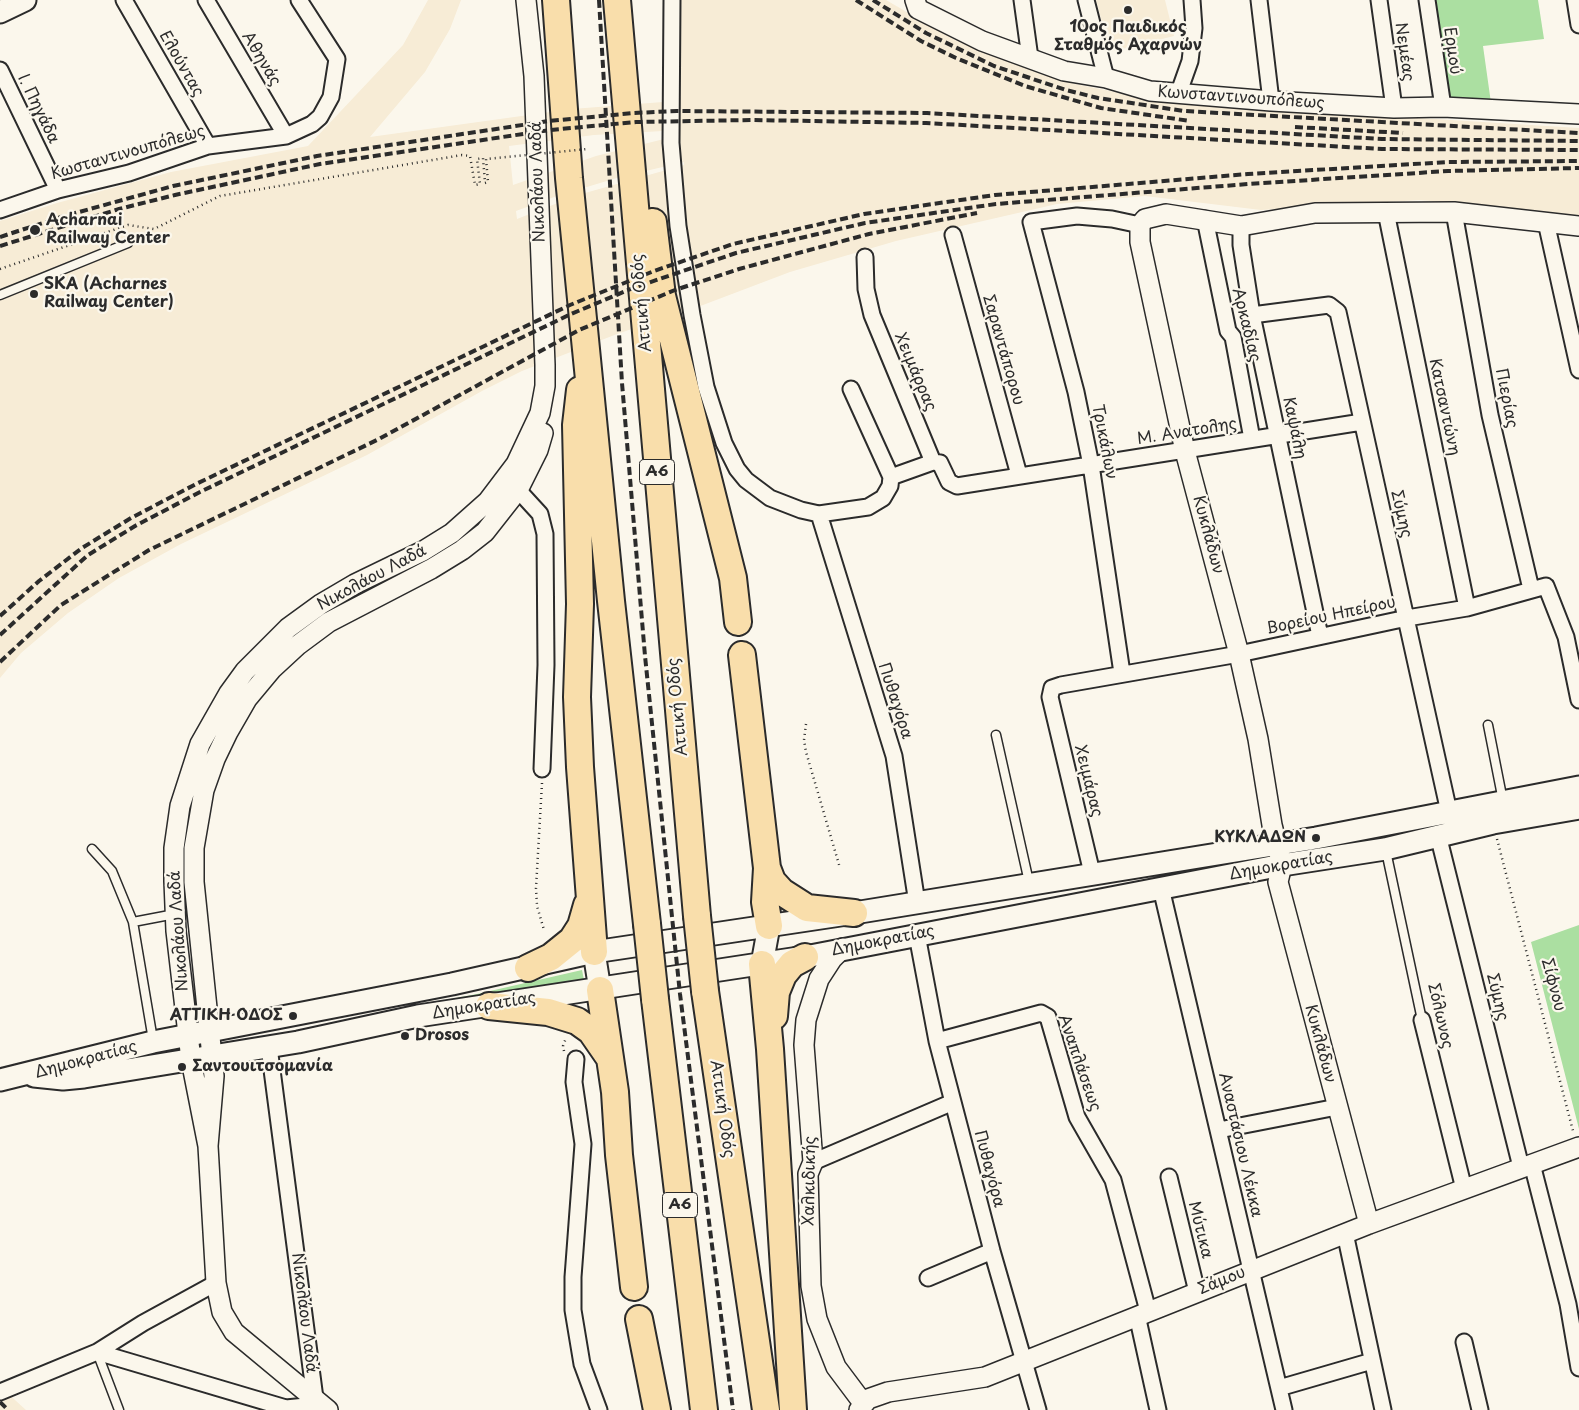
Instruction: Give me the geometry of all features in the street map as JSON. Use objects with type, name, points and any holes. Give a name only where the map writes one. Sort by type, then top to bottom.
[{"type":"highway","name":"Α6","points":[[556,0],[564,113],[611,601],[704,1410]]},
{"type":"highway","name":"Αττική Οδός","points":[[617,0],[696,916],[705,991],[766,1410]]},
{"type":"highway","points":[[618,27],[647,157],[662,296],[733,578],[738,622]]},
{"type":"highway","points":[[586,342],[576,425],[580,604],[577,697],[594,952]]},
{"type":"highway","points":[[742,655],[766,868],[766,902],[769,926]]},
{"type":"highway","points":[[766,868],[772,881],[782,892],[807,908],[854,913]]},
{"type":"highway","points":[[528,968],[551,957],[572,940],[581,926],[589,890]]},
{"type":"highway","points":[[770,1049],[776,992],[787,970],[805,957]]},
{"type":"highway","points":[[762,964],[770,1049],[793,1410]]},
{"type":"highway","points":[[600,990],[611,1060],[634,1287]]},
{"type":"highway","points":[[489,1006],[548,1012],[577,1021],[597,1037],[611,1060]]},
{"type":"highway","points":[[639,1319],[657,1410]]},
{"type":"main road","points":[[0,12],[25,0]]},
{"type":"main road","name":"Δημοκρατίας","points":[[26,1075],[63,1079],[84,1077],[270,1047],[418,1016],[600,990],[805,957],[843,948],[1162,888],[1280,854],[1449,812],[1579,787]]},
{"type":"main road","name":"Δημοκρατίας","points":[[26,1075],[73,1060],[153,1042],[528,968],[594,952],[854,913],[1092,873],[1280,854],[1385,849],[1493,823],[1579,808]]},
{"type":"main road","points":[[762,964],[769,926]]},
{"type":"main road","points":[[594,952],[600,990]]},
{"type":"main road","points":[[0,1080],[26,1075]]},
{"type":"street","name":"Ελούντας","points":[[124,0],[208,146]]},
{"type":"street","name":"Αθηνάς","points":[[206,0],[286,136]]},
{"type":"street","name":"Κωσταντινουπόλεως","points":[[0,210],[58,190],[129,173],[208,146],[286,136],[312,124],[320,117],[331,97],[337,59],[298,0]]},
{"type":"street","name":"Νικολάου Λαδά","points":[[208,1146],[214,1076],[195,901],[194,848],[204,790],[215,758],[228,732],[260,682],[298,644],[329,622],[462,550],[484,532],[518,490],[538,450],[545,429],[549,399],[545,365],[534,76],[526,0]]},
{"type":"street","points":[[672,0],[670,106],[675,192],[692,315],[714,414],[729,456],[746,480],[770,498],[801,510],[819,514],[860,510],[877,503],[887,492],[891,477],[850,389]]},
{"type":"street","points":[[1022,0],[1030,58]]},
{"type":"street","points":[[1086,0],[1106,78]]},
{"type":"street","points":[[1179,92],[1190,62],[1194,28],[1192,0]]},
{"type":"street","points":[[1259,0],[1271,101]]},
{"type":"street","name":"Νεμέας","points":[[1379,0],[1394,108]]},
{"type":"street","name":"Ερμού","points":[[1427,0],[1443,106]]},
{"type":"street","points":[[1575,0],[1579,25]]},
{"type":"street","name":"Κωνσταντινουπόλεως","points":[[917,4],[982,41],[1064,71],[1106,78],[1150,91],[1271,101],[1394,108],[1443,106],[1579,114]]},
{"type":"street","name":"Ι. Πηγάδα","points":[[0,70],[58,190]]},
{"type":"street","name":"Κατσαντώνη","points":[[1386,212],[1467,608]]},
{"type":"street","points":[[1140,225],[1145,218],[1166,214],[1241,226],[1315,213],[1454,212],[1579,226]]},
{"type":"street","name":"Πιερίας","points":[[1454,212],[1490,415],[1539,588],[1566,638],[1579,700]]},
{"type":"street","name":"Τρικάλων","points":[[1122,673],[1091,465],[1076,392],[1031,222],[1077,216],[1112,219],[1140,225]]},
{"type":"street","name":"Αρκαδίας","points":[[1205,219],[1228,331],[1233,337],[1252,439]]},
{"type":"street","points":[[1546,222],[1578,361]]},
{"type":"street","name":"Κυκλάδων","points":[[1140,225],[1140,242],[1185,451],[1239,654],[1258,739],[1272,825],[1280,854],[1278,882],[1369,1224]]},
{"type":"street","name":"Καψάλη","points":[[1241,226],[1241,245],[1252,315],[1320,636]]},
{"type":"street","name":"Σαραντάπορου","points":[[952,235],[1019,475]]},
{"type":"street","name":"Χειμάρρας","points":[[865,257],[866,289],[872,315],[933,462],[940,463],[949,482],[958,486]]},
{"type":"street","name":"Σύμης","points":[[1252,315],[1329,305],[1338,312],[1449,812]]},
{"type":"street","name":"Νικολάου Λαδά","points":[[320,1407],[234,1332],[222,1312],[216,1283],[208,1146],[191,1060],[175,914],[174,848],[180,806],[200,744],[229,693],[258,655],[288,628],[321,604],[452,533],[488,501],[516,464],[536,426],[543,399],[545,365]]},
{"type":"street","name":"Μ. Ανατολης","points":[[958,486],[1362,422]]},
{"type":"street","points":[[891,477],[933,462]]},
{"type":"street","points":[[518,490],[540,514],[545,534],[546,665],[542,769]]},
{"type":"street","name":"Πυθαγόρα","points":[[819,514],[894,756],[917,903]]},
{"type":"street","name":"Βορείου Ηπείρου","points":[[1050,696],[1052,688],[1061,685],[1239,654],[1407,618],[1467,608],[1539,588]]},
{"type":"street","name":"Χειμάρας","points":[[1050,696],[1092,873]]},
{"type":"street","name":"Σύμης","points":[[1438,836],[1527,1165],[1573,1302],[1579,1368]]},
{"type":"street","name":"Αναστάσιου Λέκκα","points":[[1162,888],[1284,1410]]},
{"type":"street","name":"Πυθαγόρα","points":[[917,934],[937,1041],[992,1251],[1038,1410]]},
{"type":"street","name":"Χαλκιδικής","points":[[843,948],[832,959],[819,978],[806,1020],[804,1045],[813,1162],[808,1174],[812,1297],[817,1319],[836,1367],[861,1406]]},
{"type":"street","name":"Αναπλάσεως","points":[[937,1041],[1040,1013],[1048,1017],[1077,1116],[1113,1180],[1142,1313],[1158,1410]]},
{"type":"street","name":"Σόλωνος","points":[[1422,1020],[1464,1189]]},
{"type":"street","name":"Νικολάου Λαδά","points":[[270,1047],[320,1407]]},
{"type":"street","points":[[576,1059],[574,1082],[583,1144],[573,1277],[573,1310],[582,1364],[599,1410]]},
{"type":"street","points":[[813,1162],[954,1102]]},
{"type":"street","points":[[1219,1130],[1337,1107]]},
{"type":"street","name":"Σάμου","points":[[861,1406],[874,1396],[897,1390],[977,1380],[1369,1224],[1527,1165],[1578,1150]]},
{"type":"street","name":"Μύτικα","points":[[1169,1176],[1197,1292]]},
{"type":"street","points":[[1346,1233],[1383,1410]]},
{"type":"street","points":[[928,1278],[992,1251]]},
{"type":"street","points":[[0,1392],[97,1352],[143,1323],[216,1283]]},
{"type":"street","points":[[1464,1342],[1480,1410]]},
{"type":"street","points":[[97,1352],[286,1408],[320,1407]]},
{"type":"street","points":[[1279,1388],[1372,1361]]},
{"type":"lane","points":[[0,295],[128,243]]},
{"type":"lane","points":[[1488,725],[1503,803]]},
{"type":"lane","points":[[996,735],[1030,884]]},
{"type":"lane","points":[[92,849],[112,871],[132,922],[153,1042]]},
{"type":"lane","name":"Σόλωνος","points":[[1385,849],[1422,1020]]},
{"type":"lane","points":[[132,922],[175,914]]},
{"type":"lane","points":[[97,1352],[119,1410]]},
{"type":"path","points":[[0,269],[128,224],[154,229],[220,196],[462,155],[470,156],[475,185],[480,184],[477,158],[483,158],[485,183],[488,182],[486,159],[588,149]]},
{"type":"path","points":[[806,724],[804,740],[806,752],[840,868]]},
{"type":"path","points":[[542,769],[536,888],[537,906],[544,930]]},
{"type":"path","name":"Σίφνου","points":[[1493,823],[1578,1150]]},
{"type":"shaded area","points":[[428,0],[461,0],[450,29],[425,72],[370,137],[572,109],[676,101],[679,0],[886,0],[955,40],[1014,63],[1075,84],[1141,97],[1211,105],[1579,128],[1579,219],[1480,205],[1419,200],[1261,210],[1145,196],[1057,204],[896,241],[790,272],[703,305],[617,334],[522,371],[367,455],[181,544],[119,578],[68,613],[21,653],[0,678],[0,221],[57,203],[171,172],[308,146],[403,45]],"holes":[[[680,130],[680,135],[596,156],[513,185],[509,146],[594,135]],[[684,162],[684,165],[578,195],[517,219],[516,211],[557,196],[620,177]]]},
{"type":"shaded area","points":[[1096,0],[1165,0],[1174,36],[1110,52]]},
{"type":"shaded area","points":[[0,1385],[15,1400],[26,1410],[0,1410]]},
{"type":"green space","points":[[1436,0],[1538,0],[1544,39],[1483,46],[1491,103],[1450,101]]},
{"type":"green space","points":[[1579,925],[1579,1129],[1531,942]]},
{"type":"green space","points":[[582,970],[585,985],[388,1017],[387,1011],[477,994]]},
{"type":"railway","points":[[599,0],[622,383],[645,656],[680,994],[733,1410]]},
{"type":"railway","points":[[856,0],[921,41],[956,58],[1025,86],[1101,108],[1190,121]]},
{"type":"railway","points":[[873,0],[926,33],[994,66],[1066,90],[1098,98],[1184,111],[1579,133]]},
{"type":"railway","points":[[0,237],[61,217],[173,186],[317,156],[549,121],[634,113],[677,111],[927,113],[1382,139],[1579,141]]},
{"type":"railway","points":[[0,246],[119,209],[320,164],[550,130],[636,122],[752,120],[926,123],[1382,149],[1579,150]]},
{"type":"railway","points":[[1295,127],[1403,133]]},
{"type":"railway","points":[[0,616],[39,581],[82,548],[131,518],[196,484],[570,305],[654,271],[733,244],[864,214],[995,195],[1248,174],[1448,162],[1579,161]]},
{"type":"railway","points":[[0,635],[88,555],[135,526],[200,492],[571,314],[633,288],[736,253],[865,223],[996,204],[1248,184],[1448,171],[1579,168]]},
{"type":"railway","points":[[0,662],[61,605],[149,550],[379,439],[579,330],[675,290],[739,269],[869,234],[977,213]]},
{"type":"railway","points":[[0,1402],[8,1410]]},
{"type":"place","name":"10ος Παιδικός Σταθμός Αχαρνών","points":[[1128,10]]},
{"type":"place","name":"Acharnai Railway Center","points":[[35,230]]},
{"type":"place","name":"SKA (Acharnes Railway Center)","points":[[34,294]]},
{"type":"place","name":"ΚΥΚΛΑΔΩΝ","points":[[1316,838]]},
{"type":"place","name":"ΑΤΤΙΚΗ ΟΔΟΣ","points":[[293,1016]]},
{"type":"place","name":"Drosos","points":[[405,1036]]},
{"type":"place","name":"Σαντουιτσομανία","points":[[182,1067]]}]
